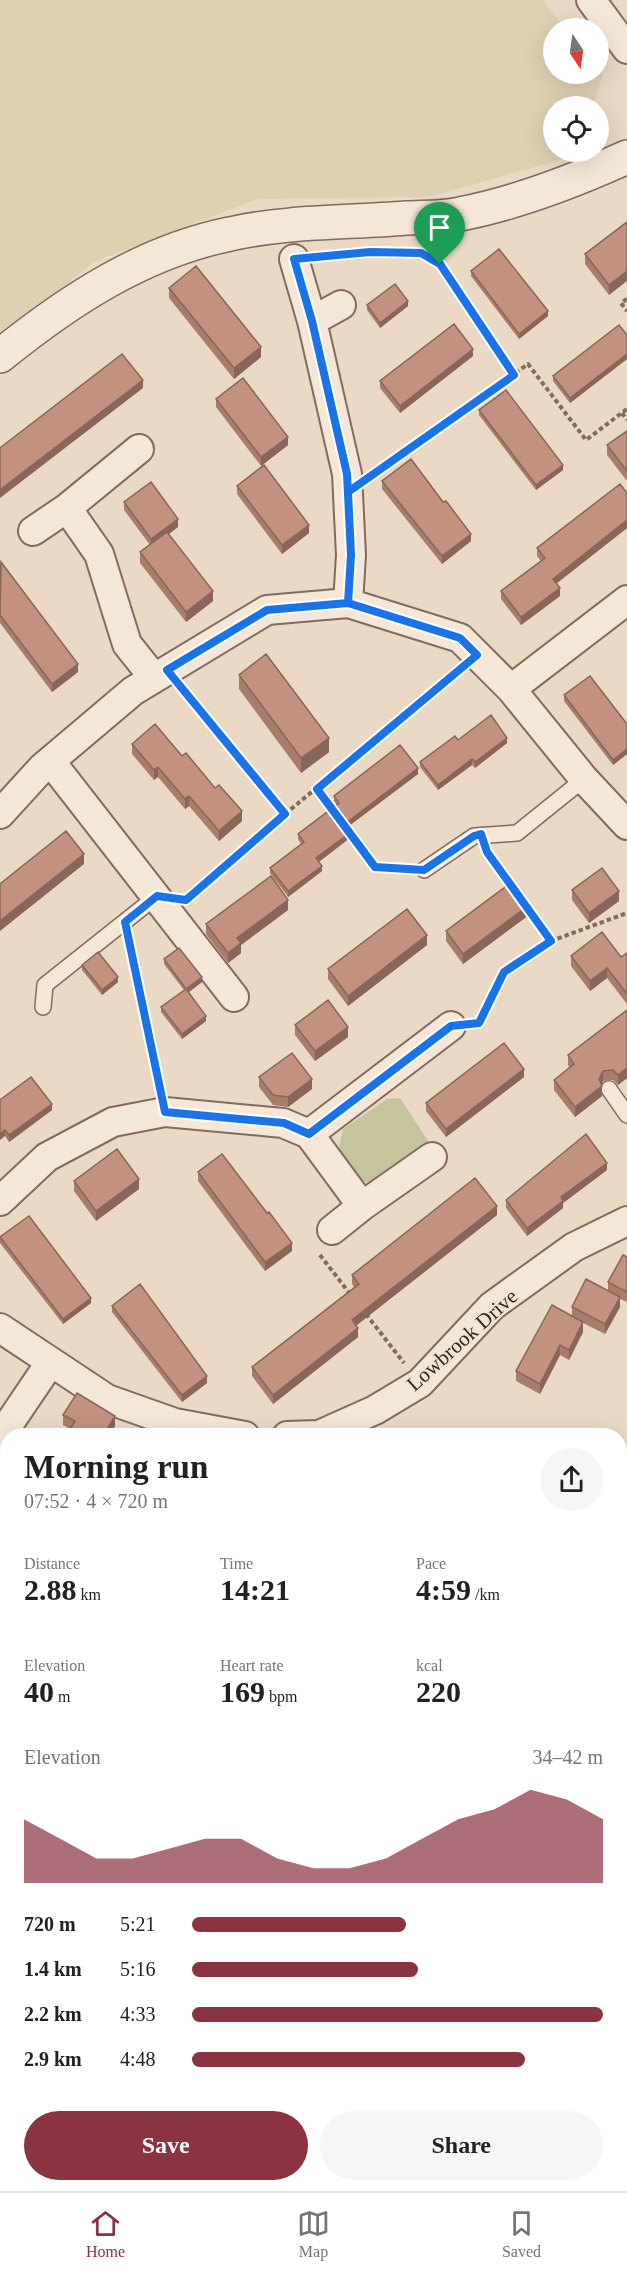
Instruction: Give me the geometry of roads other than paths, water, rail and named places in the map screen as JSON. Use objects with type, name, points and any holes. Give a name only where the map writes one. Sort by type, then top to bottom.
[{"type":"street","points":[[591,0],[627,49]]},
{"type":"street","points":[[0,356],[40,323],[85,292],[180,247],[228,234],[278,225],[459,215],[530,195],[627,157]]},
{"type":"street","points":[[294,259],[312,321],[347,474],[351,555],[348,603]]},
{"type":"street","points":[[312,321],[341,305]]},
{"type":"street","points":[[33,531],[67,508],[139,449]]},
{"type":"street","points":[[67,508],[99,554],[127,644],[160,674]]},
{"type":"street","points":[[511,689],[627,600]]},
{"type":"street","points":[[0,814],[42,768],[133,691],[160,674],[267,610],[348,603],[460,638],[511,689],[584,778],[627,825]]},
{"type":"street","points":[[51,762],[234,997]]},
{"type":"street","points":[[309,1134],[451,1026]]},
{"type":"street","points":[[0,1201],[47,1157],[113,1122],[165,1112],[284,1123],[309,1134],[362,1206]]},
{"type":"street","points":[[332,1230],[362,1206],[432,1158]]},
{"type":"street","name":"Lowbrook Drive","points":[[335,1428],[375,1410],[420,1383],[492,1306],[574,1247],[627,1221]]},
{"type":"street","points":[[0,1328],[107,1399],[175,1423],[202,1428]]},
{"type":"street","points":[[6,1428],[50,1363]]},
{"type":"lane","points":[[424,870],[474,836],[517,833],[584,778]]},
{"type":"lane","points":[[43,1007],[45,985],[157,896]]},
{"type":"lane","points":[[609,1089],[627,1115]]}]
